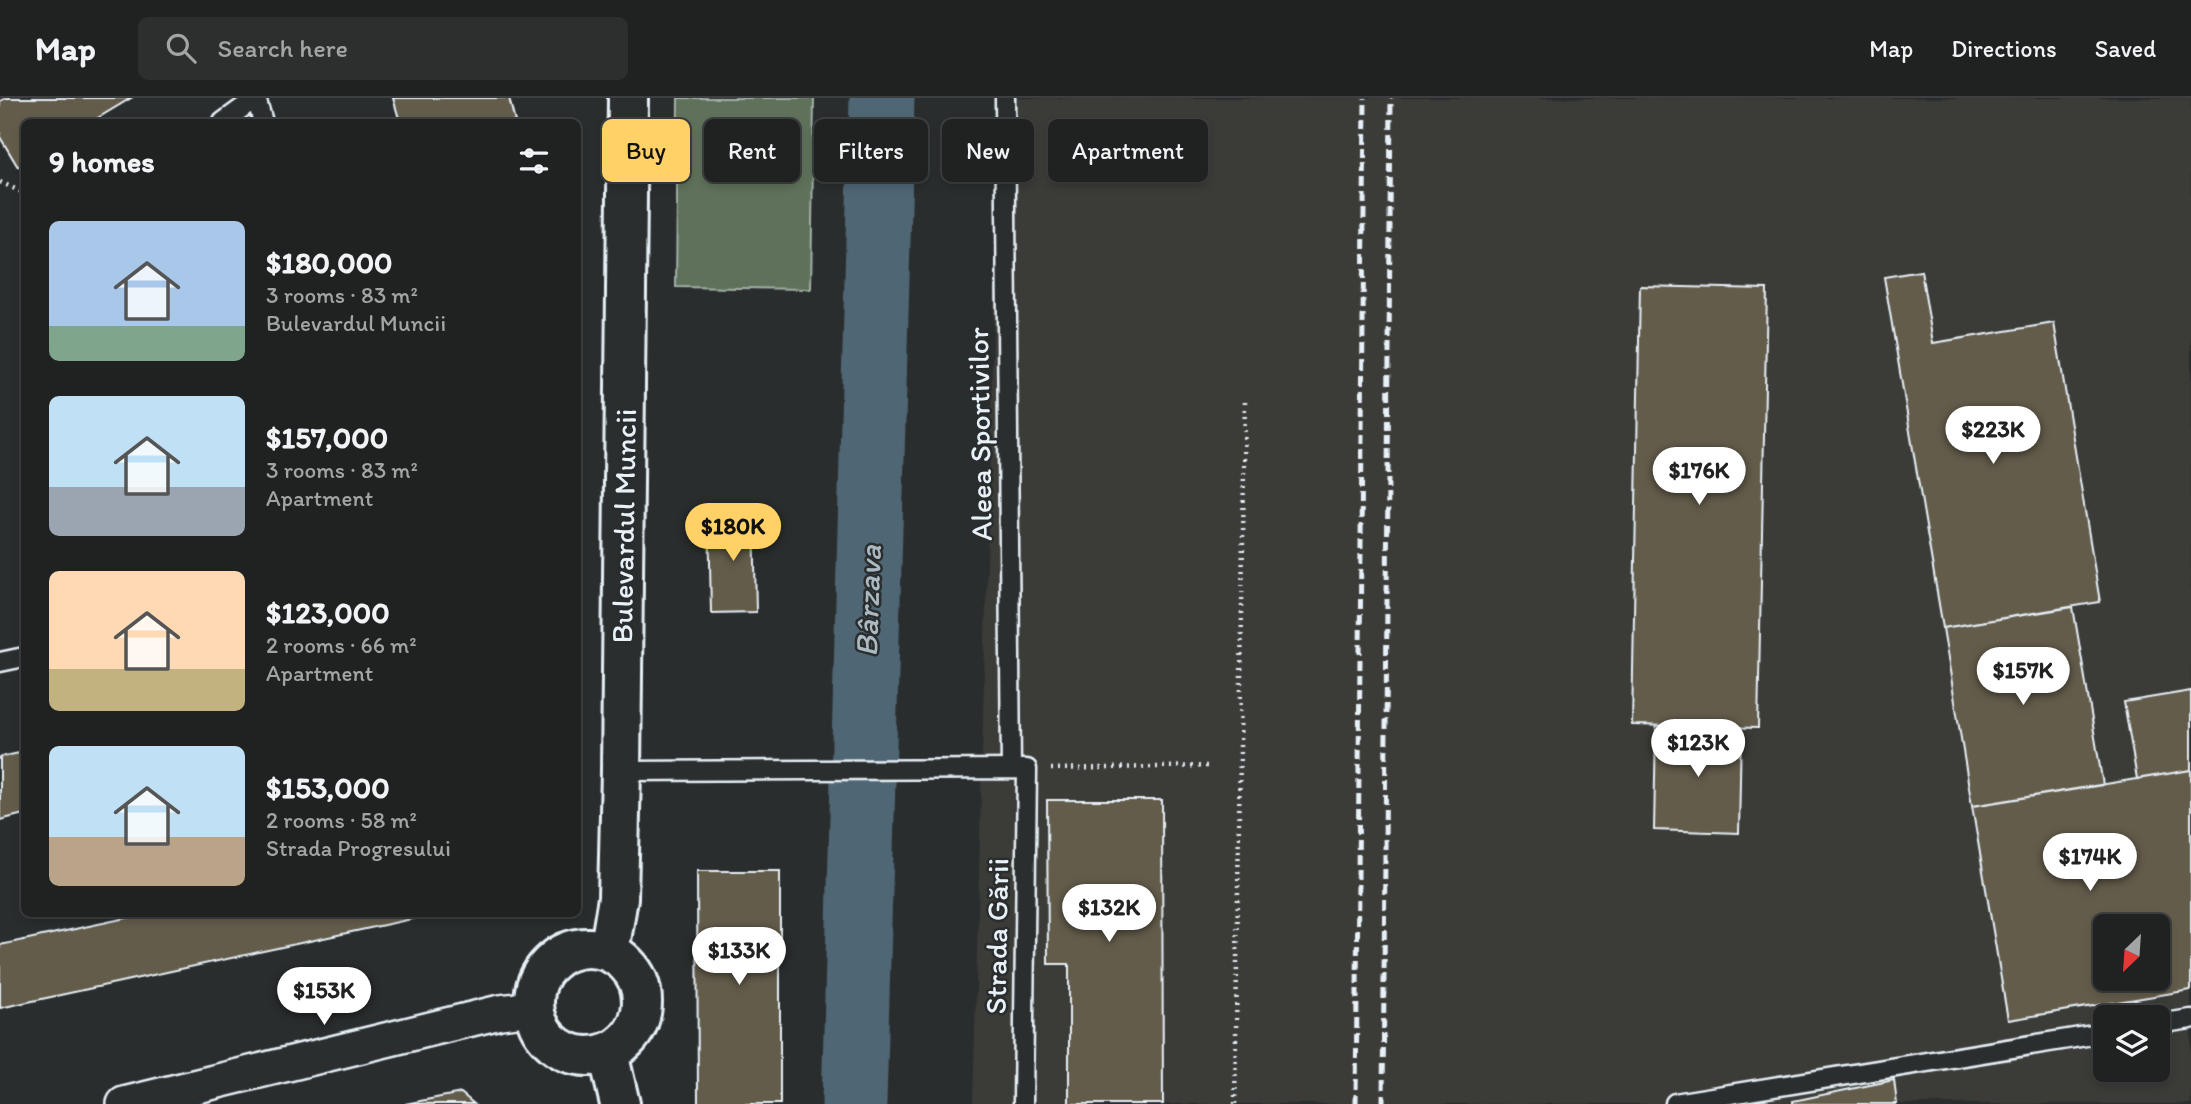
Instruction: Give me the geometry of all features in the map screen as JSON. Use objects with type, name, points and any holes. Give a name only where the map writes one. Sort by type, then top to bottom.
[{"type":"street","name":"Bulevardul Muncii","points":[[609,952],[618,898],[621,771],[628,98]]},
{"type":"street","points":[[590,948],[609,952],[626,964],[638,982],[642,1003],[638,1024],[626,1041],[608,1053],[589,1057],[569,1054],[552,1043],[539,1028],[534,1008],[535,989],[542,972],[555,959],[572,950],[590,948]]},
{"type":"street","points":[[124,1104],[500,1012],[534,1008]]},
{"type":"street","points":[[608,1053],[620,1104]]},
{"type":"lane","points":[[227,119],[256,98],[262,119]]},
{"type":"lane","name":"Aleea Sportivilor","points":[[1006,98],[1019,769]]},
{"type":"lane","points":[[0,662],[21,658]]},
{"type":"lane","points":[[621,771],[1019,769]]},
{"type":"lane","name":"Strada Gării","points":[[1019,769],[1023,1104]]},
{"type":"lane","points":[[2170,1022],[2191,1019]]},
{"type":"lane","points":[[1675,1103],[2093,1035]]},
{"type":"path","points":[[0,182],[21,192]]},
{"type":"path","points":[[1235,1104],[1245,397]]},
{"type":"path","points":[[1019,769],[1208,766]]},
{"type":"shaded area","points":[[999,98],[2191,98],[2191,1104],[973,1104],[997,182],[1034,182],[1034,119],[998,119]]},
{"type":"green space","points":[[678,98],[814,98],[811,289],[676,287],[677,182],[690,182],[690,119],[678,119]]},
{"type":"building","points":[[6,98],[131,98],[96,119],[21,119],[21,165],[18,167],[0,137],[0,101]]},
{"type":"building","points":[[393,98],[509,98],[514,119],[399,119]]},
{"type":"building","points":[[1921,271],[1933,343],[2054,323],[2100,602],[1943,628],[1884,277]]},
{"type":"building","points":[[1640,286],[1767,289],[1758,728],[1632,725]]},
{"type":"building","points":[[754,512],[756,612],[711,613],[709,513]]},
{"type":"building","points":[[2073,607],[2103,785],[1972,806],[1943,628]]},
{"type":"building","points":[[2191,691],[2191,770],[2137,779],[2124,702]]},
{"type":"building","points":[[1656,726],[1741,727],[1739,833],[1654,830]]},
{"type":"building","points":[[21,753],[21,815],[0,820],[0,757]]},
{"type":"building","points":[[2191,770],[2191,990],[2008,1020],[1972,806]]},
{"type":"building","points":[[1047,800],[1162,800],[1163,1104],[1069,1104],[1069,964],[1048,964]]},
{"type":"building","points":[[697,871],[780,871],[780,1104],[698,1104]]},
{"type":"building","points":[[131,917],[421,917],[0,1008],[0,945]]},
{"type":"building","points":[[1894,1080],[1897,1104],[1793,1104],[1793,1101]]},
{"type":"building","points":[[461,1093],[474,1104],[405,1104]]},
{"type":"waterway","name":"Bârzava","points":[[854,1104],[882,98]]},
{"type":"railway","points":[[1356,1104],[1365,98]]},
{"type":"railway","points":[[1383,1104],[1391,98]]}]
